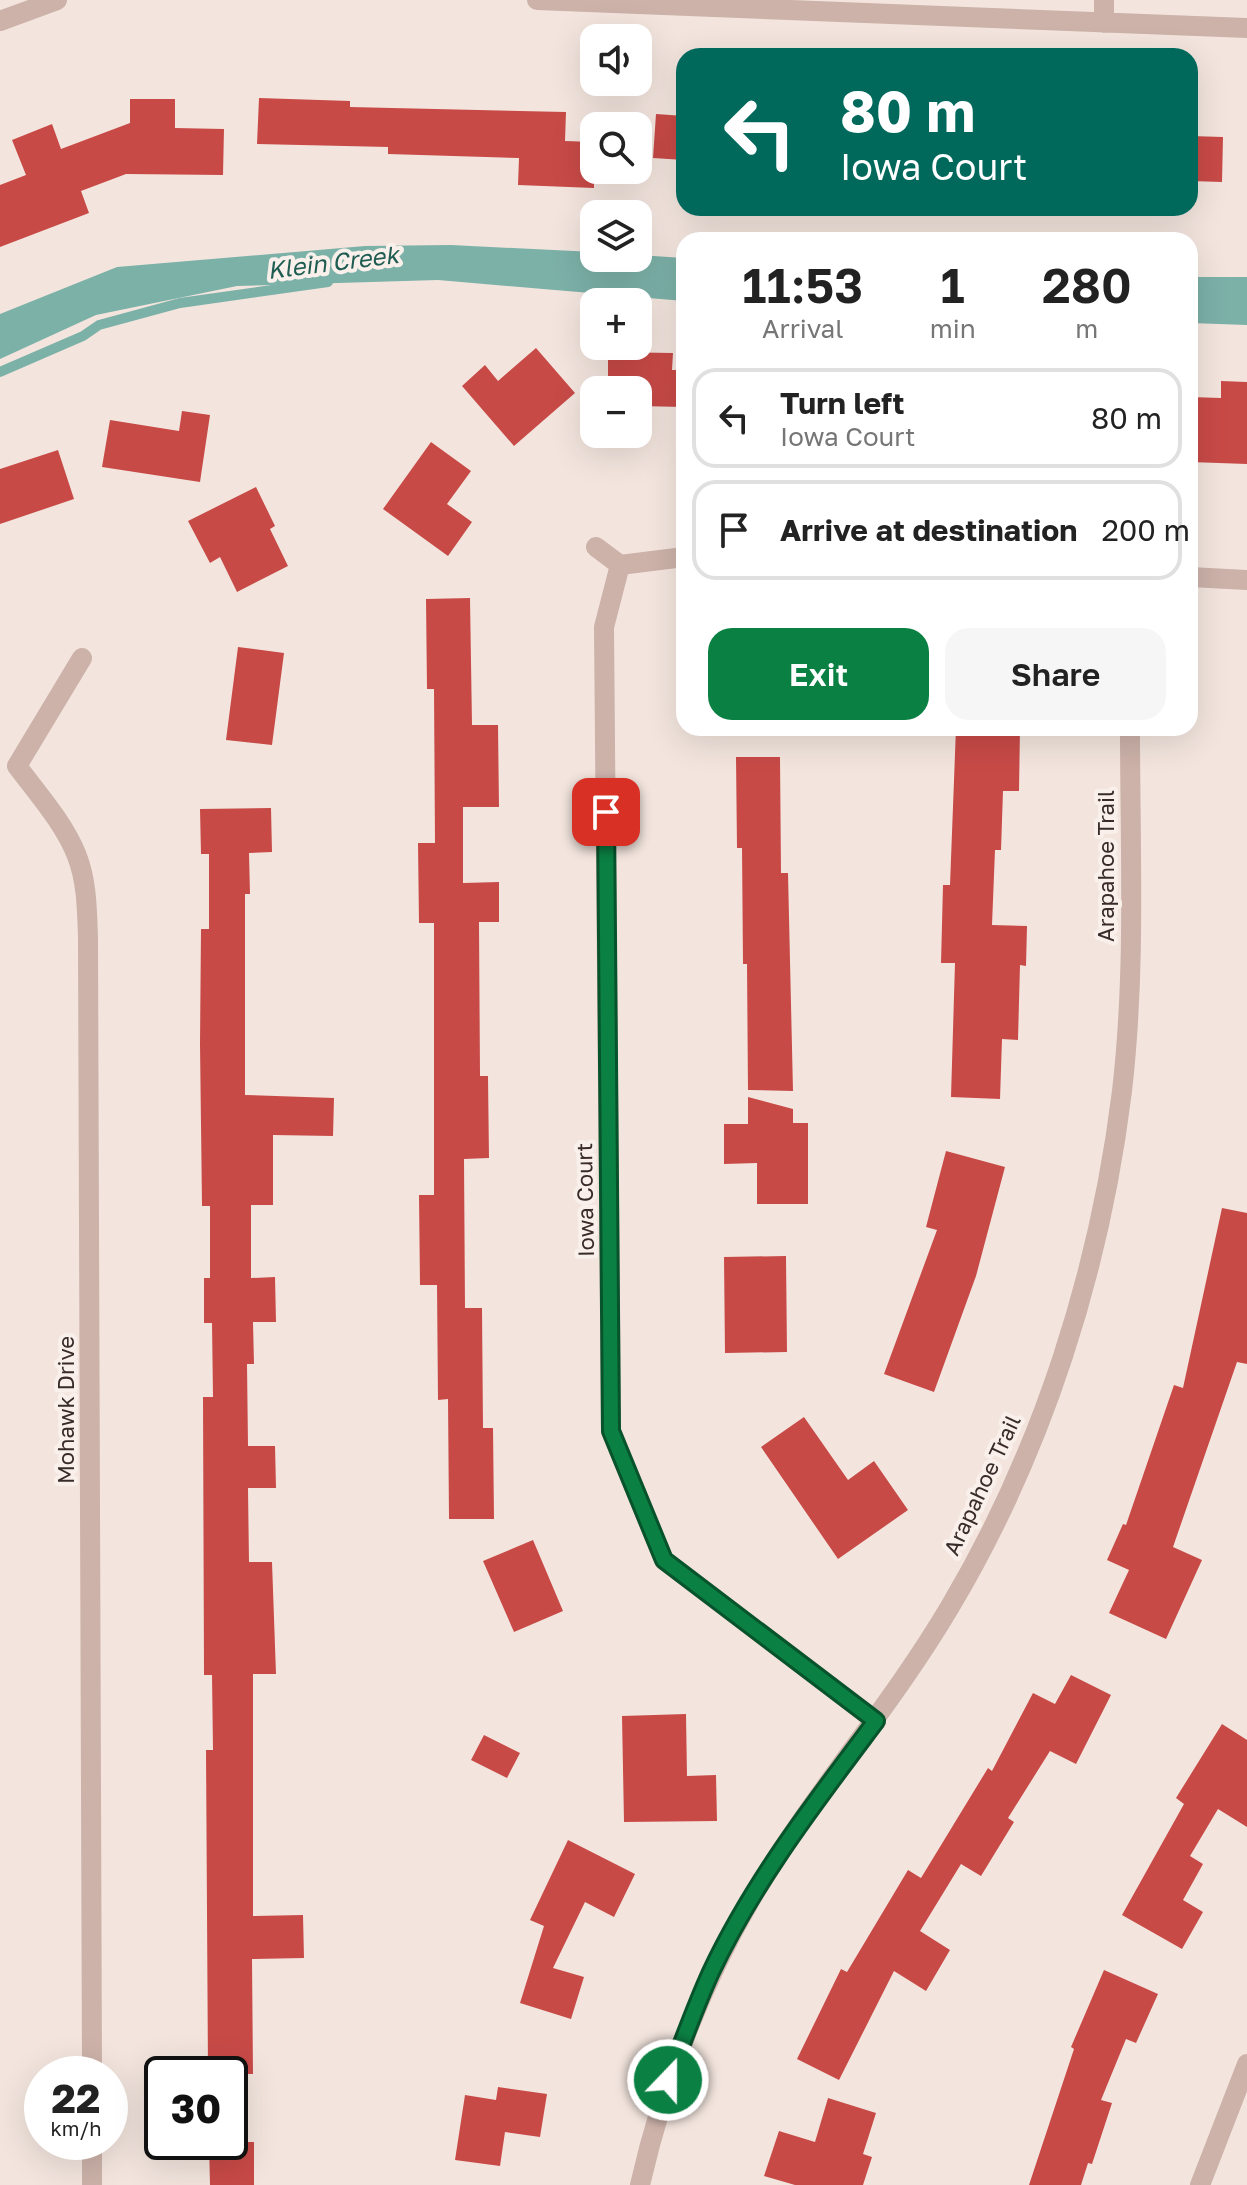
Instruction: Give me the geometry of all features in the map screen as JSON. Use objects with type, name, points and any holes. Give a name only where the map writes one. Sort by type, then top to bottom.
[{"type":"street","points":[[0,21],[57,0]]},
{"type":"street","points":[[537,0],[1247,28]]},
{"type":"street","points":[[1104,0],[1104,23]]},
{"type":"street","points":[[596,547],[620,565],[676,558]]},
{"type":"street","name":"Iowa Court","points":[[620,565],[604,627],[611,1431],[664,1560],[876,1721]]},
{"type":"street","points":[[1198,577],[1247,580]]},
{"type":"street","points":[[9,764],[82,658]]},
{"type":"street","name":"Arapahoe Trail","points":[[640,2185],[668,2080],[711,1972],[769,1871],[876,1721],[952,1605],[1016,1481],[1064,1356],[1101,1219],[1122,1090],[1130,963],[1130,736]]},
{"type":"street","name":"Mohawk Drive","points":[[9,764],[48,806],[77,855],[85,888],[88,938],[92,2056]]},
{"type":"street","points":[[1200,2185],[1247,2064]]},
{"type":"street","points":[[92,2160],[92,2185]]},
{"type":"water","points":[[451,245],[580,251],[580,272],[652,272],[652,256],[676,257],[676,300],[652,298],[652,288],[580,288],[580,292],[438,280],[237,286],[96,315],[0,359],[0,314],[117,267],[365,246]]},
{"type":"water","points":[[1198,277],[1247,277],[1247,325],[1198,323]]},
{"type":"building","points":[[259,98],[350,101],[350,107],[566,112],[565,141],[580,142],[580,184],[594,184],[594,188],[518,185],[519,158],[388,154],[388,147],[257,144]]},
{"type":"building","points":[[130,99],[175,99],[175,128],[224,129],[223,175],[126,174],[81,191],[89,213],[0,247],[0,185],[26,175],[12,140],[52,124],[61,149],[130,123]]},
{"type":"building","points":[[656,114],[676,115],[676,159],[653,158]]},
{"type":"building","points":[[1198,136],[1223,137],[1222,182],[1198,181]]},
{"type":"building","points":[[536,348],[575,393],[514,446],[462,386],[485,365],[498,381]]},
{"type":"building","points":[[652,353],[673,353],[676,407],[652,406],[652,376],[608,376],[608,360],[652,360]]},
{"type":"building","points":[[1221,381],[1247,382],[1247,464],[1198,462],[1198,397],[1221,398]]},
{"type":"building","points":[[182,411],[210,415],[200,482],[102,467],[110,420],[179,431]]},
{"type":"building","points":[[431,442],[471,471],[447,504],[472,522],[448,556],[383,509]]},
{"type":"building","points":[[58,450],[74,499],[0,524],[0,469]]},
{"type":"building","points":[[256,487],[275,526],[270,529],[288,566],[237,592],[220,557],[210,563],[188,521]]},
{"type":"building","points":[[470,598],[472,725],[498,725],[499,807],[463,807],[463,883],[499,882],[499,922],[479,922],[480,1076],[488,1076],[489,1158],[464,1159],[465,1308],[482,1308],[483,1428],[493,1428],[494,1519],[449,1519],[448,1399],[438,1400],[437,1285],[420,1285],[419,1195],[434,1195],[434,923],[419,923],[418,843],[435,843],[434,689],[427,689],[426,599]]},
{"type":"building","points":[[238,647],[284,653],[272,745],[226,740]]},
{"type":"building","points":[[956,736],[1020,736],[1019,791],[1003,791],[1001,850],[995,850],[992,925],[1027,926],[1026,966],[1020,965],[1018,1040],[1002,1039],[1000,1099],[951,1097],[955,963],[941,963],[943,885],[950,885]]},
{"type":"building","points":[[736,757],[780,757],[781,873],[788,873],[793,1091],[748,1090],[747,964],[743,964],[742,848],[737,848]]},
{"type":"building","points":[[271,808],[272,852],[249,853],[250,894],[245,894],[245,1095],[334,1098],[333,1136],[273,1135],[273,1205],[251,1205],[251,1278],[275,1277],[276,1322],[253,1322],[254,1364],[247,1364],[248,1446],[275,1446],[276,1488],[248,1488],[249,1562],[272,1562],[276,1674],[253,1674],[253,1916],[303,1915],[304,1958],[252,1959],[253,2074],[248,2074],[248,2056],[208,2056],[206,1750],[213,1750],[212,1675],[204,1675],[203,1397],[213,1397],[212,1323],[204,1323],[204,1278],[210,1278],[210,1206],[202,1206],[200,1044],[201,929],[209,929],[209,854],[201,854],[200,809]]},
{"type":"building","points":[[748,1097],[793,1109],[793,1123],[808,1123],[808,1204],[757,1204],[757,1163],[724,1164],[724,1124],[748,1124]]},
{"type":"building","points":[[946,1151],[1005,1167],[976,1276],[934,1392],[884,1374],[937,1230],[926,1227]]},
{"type":"building","points":[[1222,1208],[1247,1213],[1247,1364],[1237,1362],[1173,1547],[1202,1560],[1166,1639],[1109,1613],[1129,1570],[1107,1560],[1123,1524],[1126,1525],[1174,1385],[1183,1388]]},
{"type":"building","points":[[786,1256],[787,1352],[725,1353],[724,1257]]},
{"type":"building","points":[[804,1417],[848,1480],[874,1461],[908,1510],[838,1559],[761,1447]]},
{"type":"building","points":[[533,1540],[563,1611],[514,1632],[483,1561]]},
{"type":"building","points":[[1071,1675],[1111,1695],[1076,1764],[1050,1751],[1008,1818],[1014,1822],[981,1876],[961,1864],[920,1931],[950,1950],[926,1991],[894,1971],[839,2080],[797,2059],[841,1969],[847,1972],[908,1870],[921,1878],[988,1768],[992,1771],[1033,1693],[1055,1704]]},
{"type":"building","points":[[686,1714],[687,1776],[716,1775],[717,1821],[624,1822],[622,1716]]},
{"type":"building","points":[[1222,1724],[1247,1740],[1247,1827],[1218,1809],[1190,1856],[1203,1864],[1183,1900],[1203,1912],[1182,1949],[1122,1915],[1184,1804],[1176,1798]]},
{"type":"building","points":[[484,1735],[520,1753],[507,1778],[471,1760]]},
{"type":"building","points":[[568,1840],[635,1874],[614,1917],[585,1902],[553,1968],[584,1977],[571,2019],[520,2003],[544,1926],[530,1920]]},
{"type":"building","points":[[1104,1970],[1158,1994],[1136,2043],[1126,2039],[1101,2100],[1112,2103],[1092,2164],[1088,2163],[1081,2185],[1029,2185],[1074,2049],[1071,2047]]},
{"type":"building","points":[[498,2087],[547,2094],[540,2137],[505,2132],[500,2166],[455,2160],[465,2095],[496,2100]]},
{"type":"building","points":[[828,2098],[876,2113],[863,2154],[872,2157],[863,2185],[795,2185],[764,2176],[779,2131],[815,2142]]},
{"type":"building","points":[[248,2142],[254,2142],[254,2185],[210,2185],[209,2160],[248,2160]]},
{"type":"waterway","name":"Klein Creek","points":[[0,372],[83,336],[99,325],[180,303],[328,282]]},
{"type":"route","points":[[606,812],[611,1431],[664,1560],[876,1721],[804,1818],[751,1898],[711,1972],[668,2080]]}]
